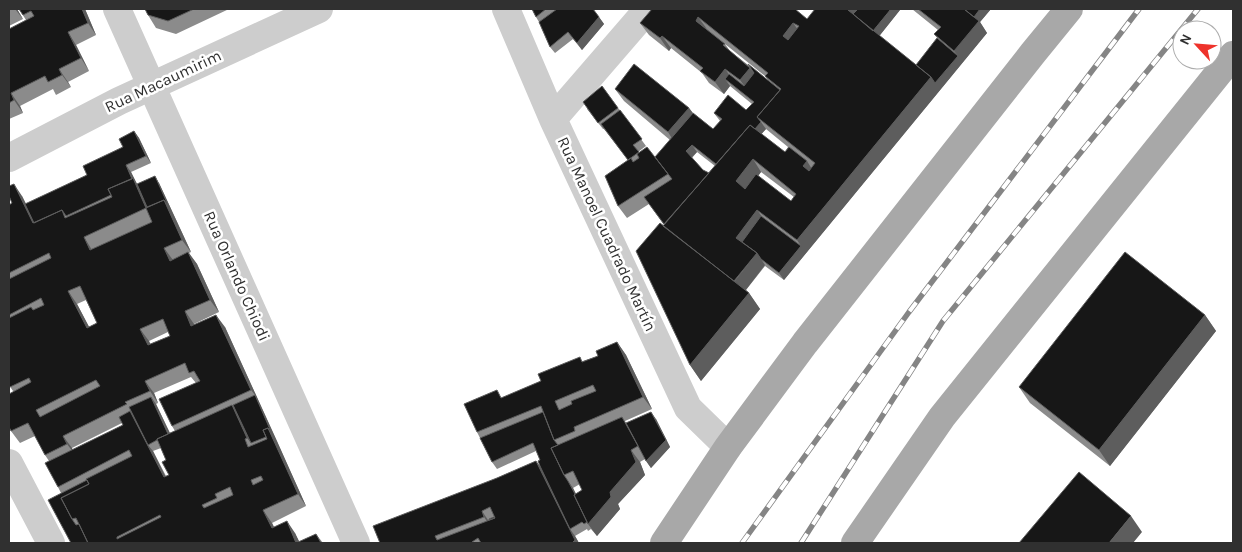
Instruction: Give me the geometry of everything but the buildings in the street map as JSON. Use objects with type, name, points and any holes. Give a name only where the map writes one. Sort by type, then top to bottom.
[{"type":"main road","points":[[664,543],[728,447],[824,319],[1069,9]]},
{"type":"main road","points":[[855,543],[942,417],[1233,55]]},
{"type":"street","name":"Rua Orlando Chiodi","points":[[117,9],[356,543]]},
{"type":"street","name":"Rua Macaumirim","points":[[9,158],[152,86],[319,9]]},
{"type":"street","name":"Rua Manoel Cuadrado Martín","points":[[506,9],[553,119],[688,408],[728,447]]},
{"type":"street","points":[[553,119],[648,9]]},
{"type":"street","points":[[9,463],[51,543]]},
{"type":"railway","points":[[742,543],[909,312],[1139,9]]},
{"type":"railway","points":[[801,543],[943,321],[1198,9]]}]
